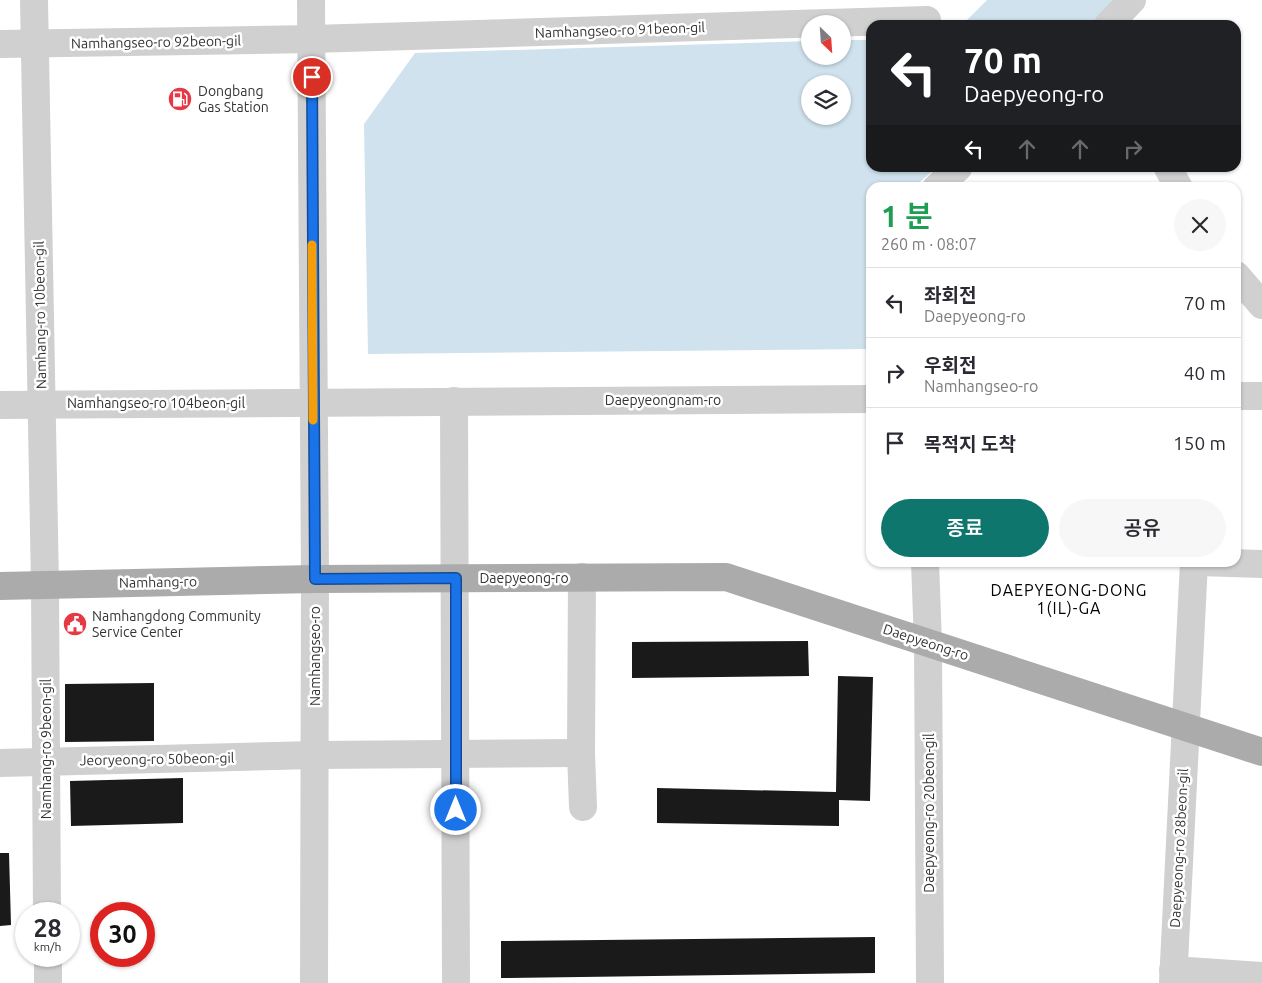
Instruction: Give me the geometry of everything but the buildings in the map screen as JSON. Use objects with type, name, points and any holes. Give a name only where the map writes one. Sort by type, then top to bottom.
[{"type":"main road","name":"Daepyeong-ro","points":[[315,579],[726,577],[1262,752]]},
{"type":"main road","name":"Namhang-ro","points":[[0,586],[315,579]]},
{"type":"street","name":"Namhang-ro 10beon-gil","points":[[34,0],[45,585]]},
{"type":"street","name":"Namhangseo-ro","points":[[311,0],[315,579],[314,983]]},
{"type":"street","points":[[1113,20],[1132,0]]},
{"type":"street","name":"Namhangseo-ro 91beon-gil","points":[[312,39],[866,22]]},
{"type":"street","name":"Namhangseo-ro 92beon-gil","points":[[0,44],[312,39]]},
{"type":"street","points":[[943,182],[954,172]]},
{"type":"street","points":[[1241,281],[1262,305]]},
{"type":"street","points":[[1241,396],[1262,396]]},
{"type":"street","name":"Daepyeongnam-ro","points":[[313,402],[866,399]]},
{"type":"street","points":[[454,401],[456,983]]},
{"type":"street","name":"Namhangseo-ro 104beon-gil","points":[[0,405],[313,402]]},
{"type":"street","points":[[1241,563],[1262,564]]},
{"type":"street","name":"Daepyeong-ro 20beon-gil","points":[[925,567],[928,643],[930,983]]},
{"type":"street","name":"Daepyeong-ro 28beon-gil","points":[[1194,567],[1173,976],[1262,976]]},
{"type":"street","name":"Daepyeong-ro","points":[[582,577],[581,754],[583,807]]},
{"type":"street","name":"Namhang-ro 9beon-gil","points":[[45,585],[47,902]]},
{"type":"street","name":"Jeoryeong-ro 50beon-gil","points":[[0,763],[315,755],[581,754]]},
{"type":"street","points":[[48,967],[48,983]]},
{"type":"water","points":[[987,0],[1118,0],[1096,20],[967,20]]},
{"type":"water","points":[[851,40],[866,40],[866,172],[931,172],[920,182],[866,182],[866,349],[368,354],[364,124],[415,53],[801,41],[801,65],[851,65]]},
{"type":"slow traffic","points":[[312,245],[313,420]]},
{"type":"place","name":"Dongbang Gas Station","points":[[180,99]]},
{"type":"place","name":"Namhangdong Community Service Center","points":[[75,624]]},
{"type":"district","name":"DAEPYEONG-DONG 1(IL)-GA","points":[[1069,599]]},
{"type":"route","points":[[312,77],[315,579],[456,578],[456,810]]}]
